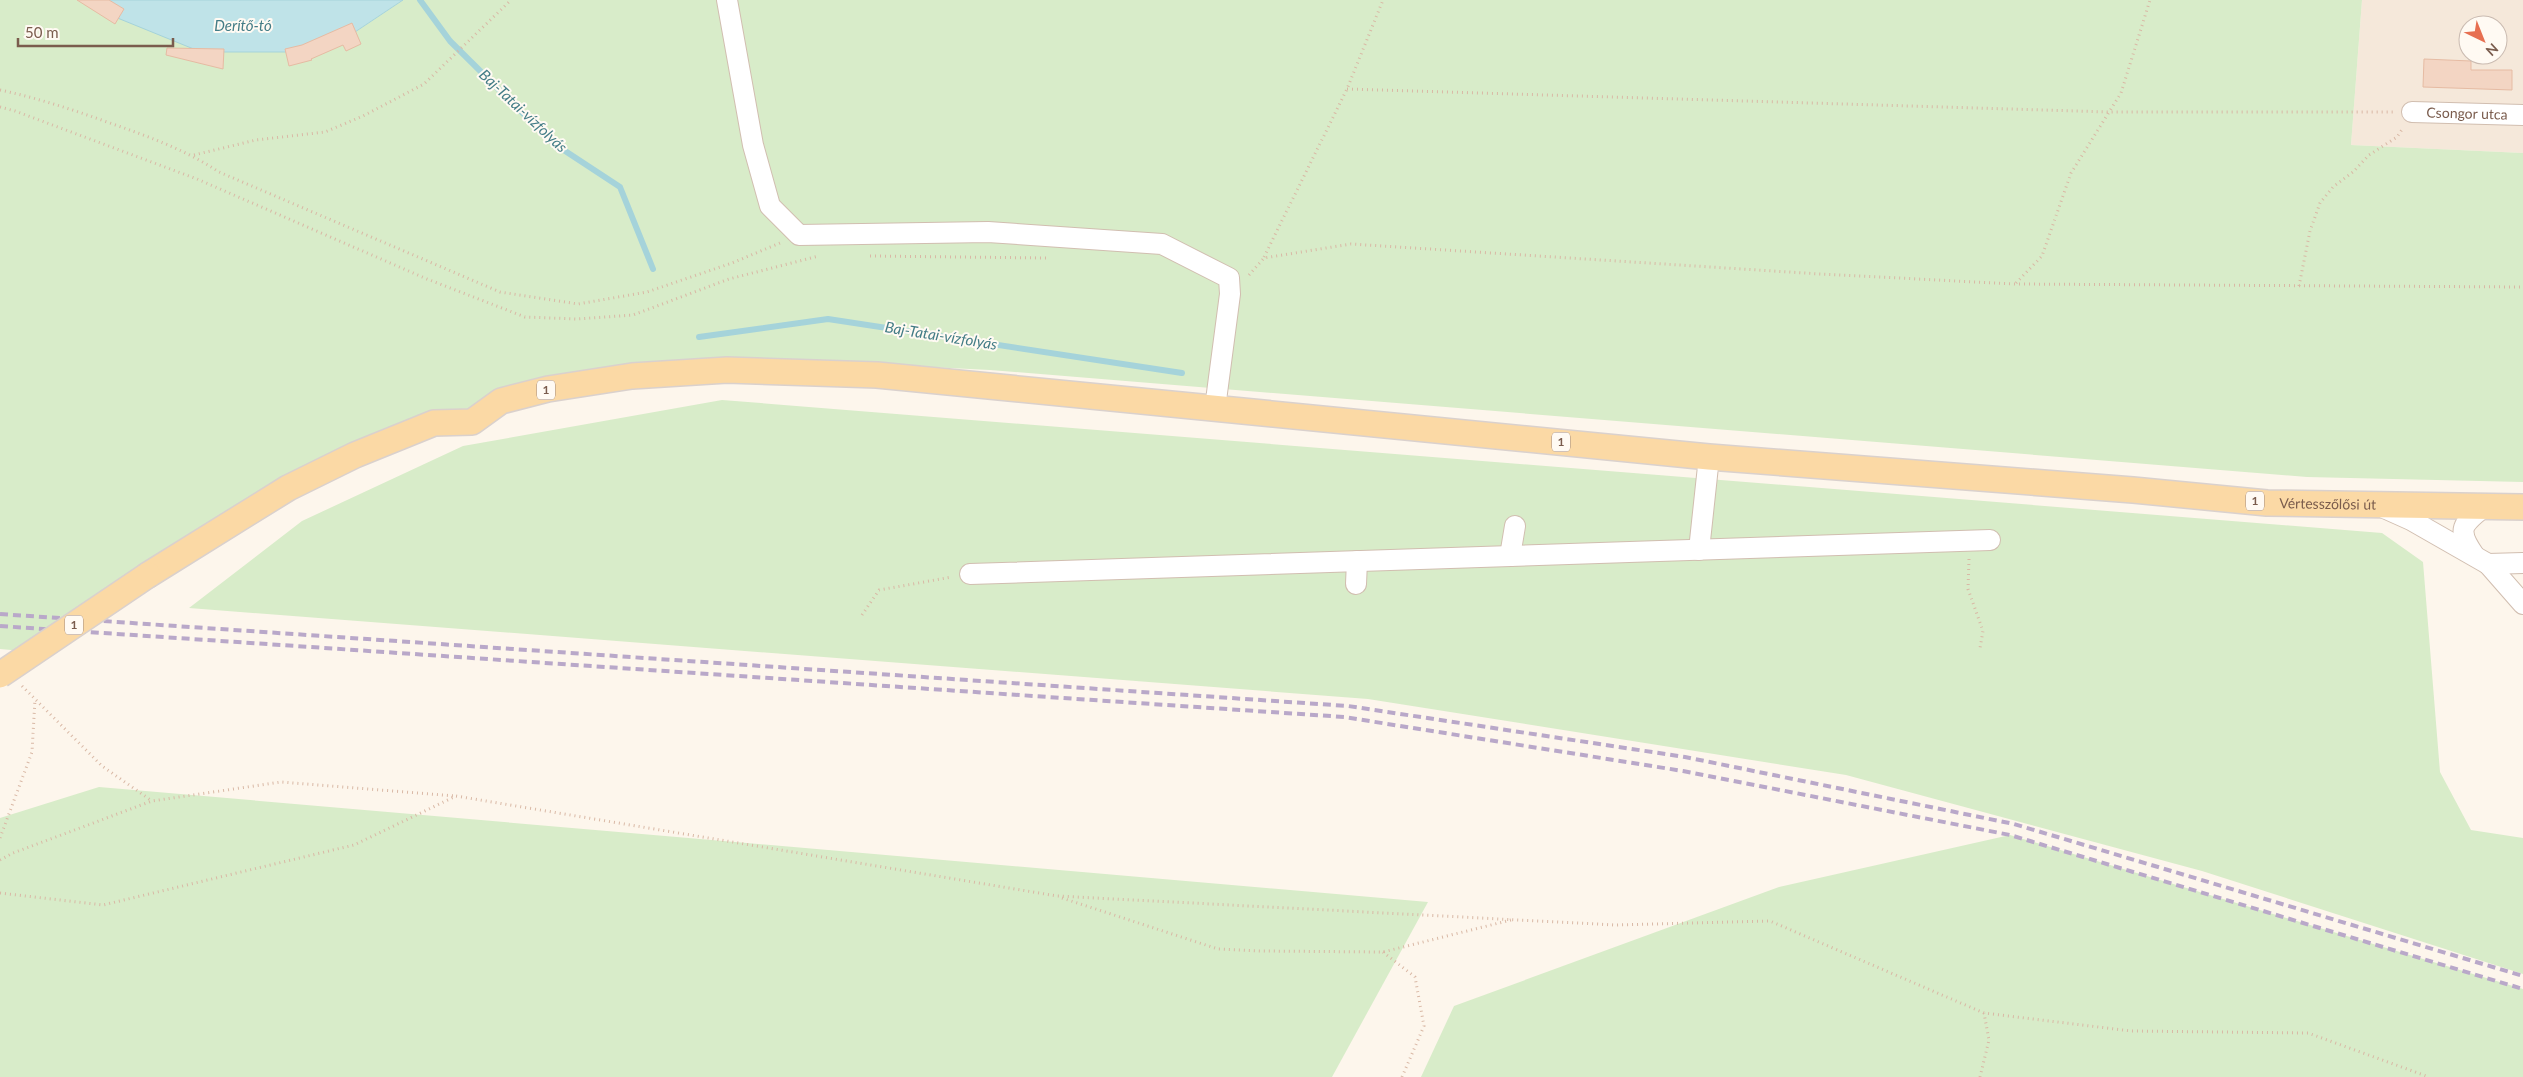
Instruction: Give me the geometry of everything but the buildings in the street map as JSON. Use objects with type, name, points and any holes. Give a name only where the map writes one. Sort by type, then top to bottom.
[{"type":"main road","name":"1","points":[[10,680],[148,575],[288,488],[355,455],[434,422],[472,422],[501,401],[548,389],[592,382],[684,372],[784,371],[877,375],[1709,457]]},
{"type":"main road","name":"Vértesszőlősi út","points":[[1709,457],[2132,490],[2267,503],[2523,507]]},
{"type":"street","points":[[727,0],[754,145],[770,206],[799,235],[988,232],[1162,244],[1228,278],[1230,294],[1215,408]]},
{"type":"street","name":"Csongor utca","points":[[2412,112],[2523,115]]},
{"type":"street","points":[[1699,550],[1709,457]]},
{"type":"street","points":[[2378,505],[2411,520],[2481,560],[2523,563]]},
{"type":"street","points":[[2485,506],[2467,521],[2462,530],[2464,540],[2523,604]]},
{"type":"street","points":[[1510,556],[1515,526]]},
{"type":"street","points":[[970,574],[1990,540]]},
{"type":"street","points":[[1356,584],[1357,561]]},
{"type":"path","points":[[194,155],[256,140],[325,132],[363,116],[424,84],[511,0]]},
{"type":"path","points":[[1230,294],[1264,258],[1347,89],[1382,0]]},
{"type":"path","points":[[2015,284],[2042,256],[2071,173],[2121,93],[2150,0]]},
{"type":"path","points":[[1347,89],[2109,112],[2412,112]]},
{"type":"path","points":[[0,90],[41,98],[161,141],[194,155],[219,172],[500,292],[578,304],[647,292],[732,263],[799,235]]},
{"type":"path","points":[[0,107],[15,110],[197,179],[427,279],[525,317],[577,319],[633,315],[729,279],[821,256]]},
{"type":"path","points":[[2299,286],[2307,254],[2308,237],[2320,203],[2333,188],[2353,172],[2369,155],[2397,137],[2412,112]]},
{"type":"path","points":[[1264,258],[1351,244],[1820,274],[2015,284],[2523,288]]},
{"type":"path","points":[[860,256],[1054,258]]},
{"type":"path","points":[[1970,541],[1968,589],[1983,631],[1980,648]]},
{"type":"path","points":[[862,616],[879,590],[970,574]]},
{"type":"path","points":[[10,680],[35,698],[102,766],[152,801]]},
{"type":"path","points":[[0,838],[32,752],[35,698]]},
{"type":"path","points":[[0,860],[13,853],[152,801],[281,782],[456,796],[1057,896],[1615,925],[1770,921],[1984,1013],[2132,1031],[2308,1033],[2429,1077]]},
{"type":"path","points":[[0,893],[103,905],[354,846],[456,796]]},
{"type":"path","points":[[1057,896],[1218,949],[1383,952],[1515,919]]},
{"type":"path","points":[[1383,952],[1415,977],[1424,1026],[1402,1077]]},
{"type":"path","points":[[1980,1077],[1990,1040],[1984,1013]]},
{"type":"shaded area","points":[[2362,0],[2523,0],[2523,153],[2351,145]]},
{"type":"green space","points":[[0,0],[83,0],[325,52],[403,0],[2362,0],[2351,145],[2523,153],[2523,482],[2307,477],[990,370],[725,357],[632,376],[355,455],[34,652],[0,649]]},
{"type":"green space","points":[[722,400],[2382,533],[2423,562],[2440,772],[2471,830],[2523,838],[2523,974],[2202,871],[1846,775],[1368,699],[189,608],[302,521],[463,446]]},
{"type":"green space","points":[[99,787],[1428,902],[1332,1077],[0,1077],[0,818]]},
{"type":"green space","points":[[2010,835],[2523,989],[2523,1077],[1421,1077],[1454,1006],[1779,887]]},
{"type":"water","name":"Derítő-tó","points":[[83,0],[403,0],[325,52],[201,52],[88,6]]},
{"type":"waterway","name":"Baj-Tatai-vízfolyás","points":[[420,0],[450,41],[553,143],[620,187],[653,269]]},
{"type":"waterway","name":"Baj-Tatai-vízfolyás","points":[[699,337],[828,319],[1182,373]]},
{"type":"railway","points":[[0,614],[1348,706],[1685,757],[2014,824],[2523,976]]},
{"type":"railway","points":[[0,626],[1344,717],[1683,771],[2010,835],[2523,989]]}]
